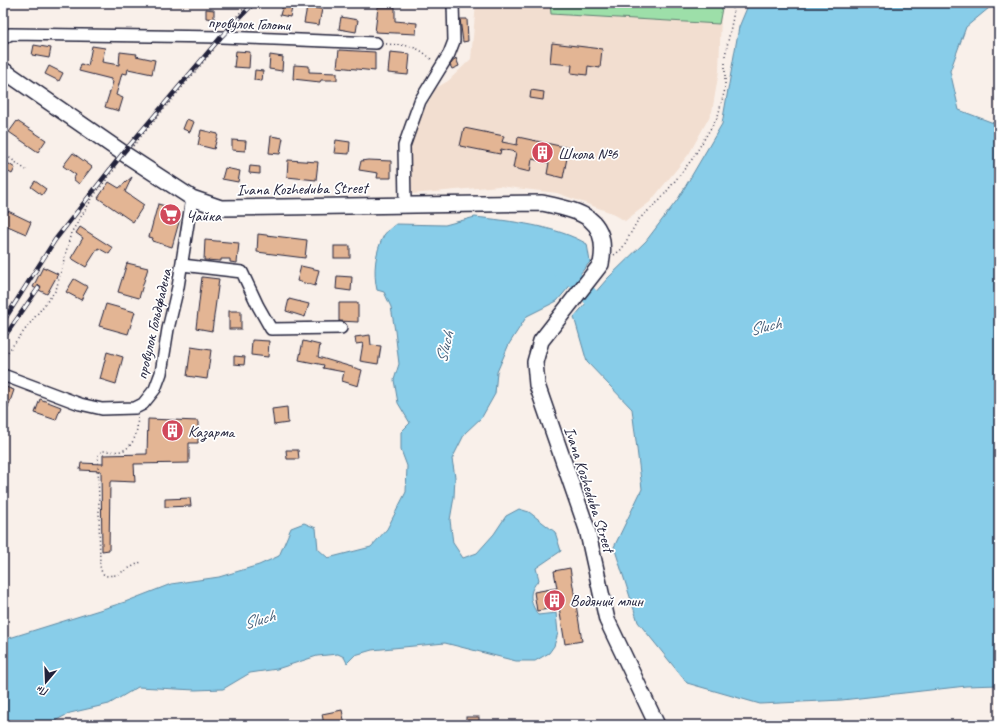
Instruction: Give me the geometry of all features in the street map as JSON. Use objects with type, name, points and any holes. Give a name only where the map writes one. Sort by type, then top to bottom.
[{"type":"main road","name":"Ivana Kozheduba Street","points":[[3,70],[126,155],[192,198],[221,208],[405,204],[542,204],[571,209],[584,214],[594,224],[601,236],[604,250],[601,264],[541,341],[534,362],[537,385],[587,529],[607,620],[657,725]]},
{"type":"street","points":[[405,204],[404,146],[420,101],[440,68],[454,40],[454,3]]},
{"type":"street","name":"провулок Голоти","points":[[3,39],[10,34],[221,37],[376,43]]},
{"type":"street","name":"провулок Гольдфадена","points":[[135,408],[143,404],[155,389],[161,373],[168,329],[182,265],[192,198]]},
{"type":"street","points":[[182,265],[242,272],[271,329],[340,328]]},
{"type":"street","points":[[3,375],[80,404],[102,409],[135,408]]},
{"type":"path","points":[[3,358],[56,290],[71,233],[95,194],[220,41],[221,32],[249,3]]},
{"type":"path","points":[[601,264],[622,249],[638,220],[660,200],[693,158],[718,116],[725,89],[725,56],[733,17],[733,3]]},
{"type":"path","points":[[376,43],[411,46],[422,50],[440,68]]},
{"type":"path","points":[[3,153],[26,170]]},
{"type":"path","points":[[135,408],[138,420],[137,430],[130,446],[122,451],[102,452],[98,455],[100,566],[102,573],[106,576],[111,576],[116,575],[141,562]]},
{"type":"shaded area","points":[[476,3],[723,3],[721,16],[719,71],[712,112],[689,154],[650,202],[625,221],[612,213],[557,193],[499,186],[412,194],[410,146],[419,119],[436,88],[448,81],[471,59]]},
{"type":"green space","points":[[550,3],[723,3],[719,24],[551,14]]},
{"type":"water","points":[[749,3],[995,3],[966,27],[950,71],[959,110],[999,125],[999,685],[966,686],[842,700],[760,704],[687,683],[638,622],[614,547],[642,489],[632,409],[587,362],[574,317],[607,279],[646,241],[678,199],[722,124],[739,27]]},
{"type":"water","points":[[475,217],[533,225],[562,233],[587,244],[590,262],[557,301],[527,316],[509,344],[497,372],[495,394],[482,417],[465,433],[452,459],[455,477],[454,497],[450,520],[453,543],[463,558],[477,553],[494,534],[506,516],[519,509],[529,512],[555,532],[561,551],[536,568],[539,580],[535,584],[531,593],[533,606],[538,615],[556,613],[558,633],[554,646],[549,653],[535,661],[516,661],[445,643],[372,650],[355,655],[347,663],[344,657],[338,654],[317,656],[277,669],[250,673],[223,689],[195,690],[138,687],[109,704],[70,713],[49,724],[21,725],[3,721],[3,640],[125,602],[171,584],[219,577],[259,565],[279,556],[291,528],[304,523],[316,528],[318,549],[328,558],[371,547],[387,529],[406,492],[407,466],[401,450],[401,432],[410,423],[398,403],[394,380],[399,364],[391,307],[384,292],[377,290],[375,269],[379,248],[384,235],[396,224],[445,225]]},
{"type":"building","points":[[283,5],[292,8],[290,17],[280,15]]},
{"type":"building","points":[[307,7],[322,9],[319,25],[304,23]]},
{"type":"building","points":[[378,7],[395,7],[395,21],[417,23],[416,34],[375,32]]},
{"type":"building","points":[[206,9],[214,10],[214,19],[206,18]]},
{"type":"building","points":[[341,17],[358,20],[356,32],[339,29]]},
{"type":"building","points":[[460,19],[467,19],[468,41],[463,42]]},
{"type":"building","points":[[552,43],[602,49],[600,68],[588,66],[587,75],[571,73],[572,65],[550,63]]},
{"type":"building","points":[[34,45],[51,48],[49,58],[32,55]]},
{"type":"building","points":[[92,46],[105,48],[102,62],[119,65],[120,52],[137,54],[136,56],[155,60],[152,74],[128,69],[127,74],[122,73],[116,95],[123,98],[119,111],[105,107],[113,82],[111,79],[79,71],[81,64],[88,66]]},
{"type":"building","points":[[339,50],[375,52],[375,71],[337,67]]},
{"type":"building","points":[[236,51],[250,52],[249,68],[234,67]]},
{"type":"building","points":[[390,52],[410,54],[408,75],[388,73]]},
{"type":"building","points":[[270,55],[283,57],[282,71],[269,69]]},
{"type":"building","points":[[456,58],[459,66],[452,69],[450,65]]},
{"type":"building","points":[[294,65],[309,66],[309,72],[337,73],[337,80],[321,80],[320,82],[293,79]]},
{"type":"building","points":[[49,66],[63,73],[59,81],[45,74]]},
{"type":"building","points":[[255,70],[263,71],[262,81],[254,80]]},
{"type":"building","points":[[531,90],[544,92],[543,100],[530,98]]},
{"type":"building","points":[[187,119],[194,122],[190,132],[183,129]]},
{"type":"building","points":[[17,121],[46,140],[38,152],[9,132]]},
{"type":"building","name":"Школа №6","points":[[464,128],[504,136],[502,142],[517,145],[518,137],[569,148],[563,178],[547,174],[549,163],[532,159],[530,172],[513,168],[516,152],[501,149],[500,154],[460,146]]},
{"type":"building","points":[[201,130],[218,134],[214,149],[198,145]]},
{"type":"building","points":[[271,136],[283,138],[280,154],[269,153]]},
{"type":"building","points":[[232,140],[246,141],[245,151],[232,150]]},
{"type":"building","points":[[336,140],[350,142],[349,154],[334,153]]},
{"type":"building","points":[[73,153],[92,167],[79,184],[73,179],[76,175],[63,166]]},
{"type":"building","points":[[3,160],[15,168],[12,174],[3,169]]},
{"type":"building","points":[[288,160],[318,162],[316,180],[287,177]]},
{"type":"building","points":[[361,161],[391,161],[391,178],[377,178],[378,173],[359,170]]},
{"type":"building","points":[[250,166],[260,167],[260,174],[249,173]]},
{"type":"building","points":[[225,168],[240,171],[238,182],[222,179]]},
{"type":"building","points":[[132,177],[125,192],[144,205],[133,222],[98,198],[109,182],[119,188]]},
{"type":"building","points":[[35,181],[46,189],[42,195],[31,187]]},
{"type":"building","points":[[158,204],[169,207],[168,211],[181,215],[172,247],[152,241],[153,238],[149,237]]},
{"type":"building","points":[[8,211],[31,222],[26,234],[3,224]]},
{"type":"building","points":[[80,227],[113,248],[109,254],[98,248],[86,267],[71,258],[83,238],[76,233]]},
{"type":"building","points":[[258,234],[307,240],[305,258],[257,252]]},
{"type":"building","points":[[205,240],[239,243],[237,263],[230,262],[230,259],[221,259],[221,261],[204,260]]},
{"type":"building","points":[[334,246],[350,246],[350,258],[334,258]]},
{"type":"building","points":[[127,263],[148,268],[139,298],[118,292]]},
{"type":"building","points":[[301,266],[319,270],[315,286],[297,281]]},
{"type":"building","points":[[43,267],[58,274],[47,294],[33,287]]},
{"type":"building","points":[[337,276],[352,277],[351,291],[336,289]]},
{"type":"building","points":[[202,277],[219,279],[212,331],[196,328]]},
{"type":"building","points":[[74,279],[88,287],[81,300],[66,292]]},
{"type":"building","points":[[289,299],[309,304],[305,317],[286,311]]},
{"type":"building","points":[[339,303],[358,303],[358,322],[339,321]]},
{"type":"building","points":[[106,304],[135,312],[128,334],[99,326]]},
{"type":"building","points":[[229,311],[241,311],[241,329],[229,329]]},
{"type":"building","points":[[370,335],[371,345],[381,346],[378,364],[360,361],[363,343],[356,344],[355,337]]},
{"type":"building","points":[[252,340],[269,341],[268,357],[251,355]]},
{"type":"building","points":[[303,341],[320,345],[318,357],[362,370],[358,386],[342,381],[344,372],[323,368],[324,365],[299,360]]},
{"type":"building","points":[[191,347],[211,350],[207,379],[187,376]]},
{"type":"building","points":[[107,352],[123,357],[116,384],[100,379]]},
{"type":"building","points":[[234,356],[245,357],[244,365],[234,364]]},
{"type":"building","points":[[3,386],[14,390],[4,419],[3,419]]},
{"type":"building","points":[[40,399],[61,407],[56,420],[35,413]]},
{"type":"building","points":[[287,407],[288,423],[274,425],[272,409]]},
{"type":"building","points":[[148,419],[198,421],[198,443],[189,443],[189,463],[134,464],[135,482],[110,482],[109,550],[102,551],[101,471],[80,470],[81,463],[103,464],[103,455],[147,454]]},
{"type":"building","points":[[286,450],[298,450],[299,459],[287,459]]},
{"type":"building","points":[[190,498],[191,506],[165,507],[165,499]]},
{"type":"building","name":"Водяний млин","points":[[570,568],[582,641],[565,644],[559,607],[537,611],[534,592],[557,588],[554,571]]},
{"type":"building","points":[[342,710],[345,725],[324,725],[322,714]]},
{"type":"building","points":[[466,717],[479,717],[479,725],[466,725]]},
{"type":"waterway","name":"Sluch","points":[[556,266],[578,282],[605,314]]},
{"type":"railway","points":[[3,322],[55,240],[123,153],[221,37],[254,3]]},
{"type":"railway","points":[[3,339],[39,287]]},
{"type":"place","name":"Школа №6","points":[[542,153]]},
{"type":"place","name":"Чайка","points":[[171,215]]},
{"type":"place","name":"Казарма","points":[[173,431]]},
{"type":"place","name":"Водяний млин","points":[[555,600]]}]
